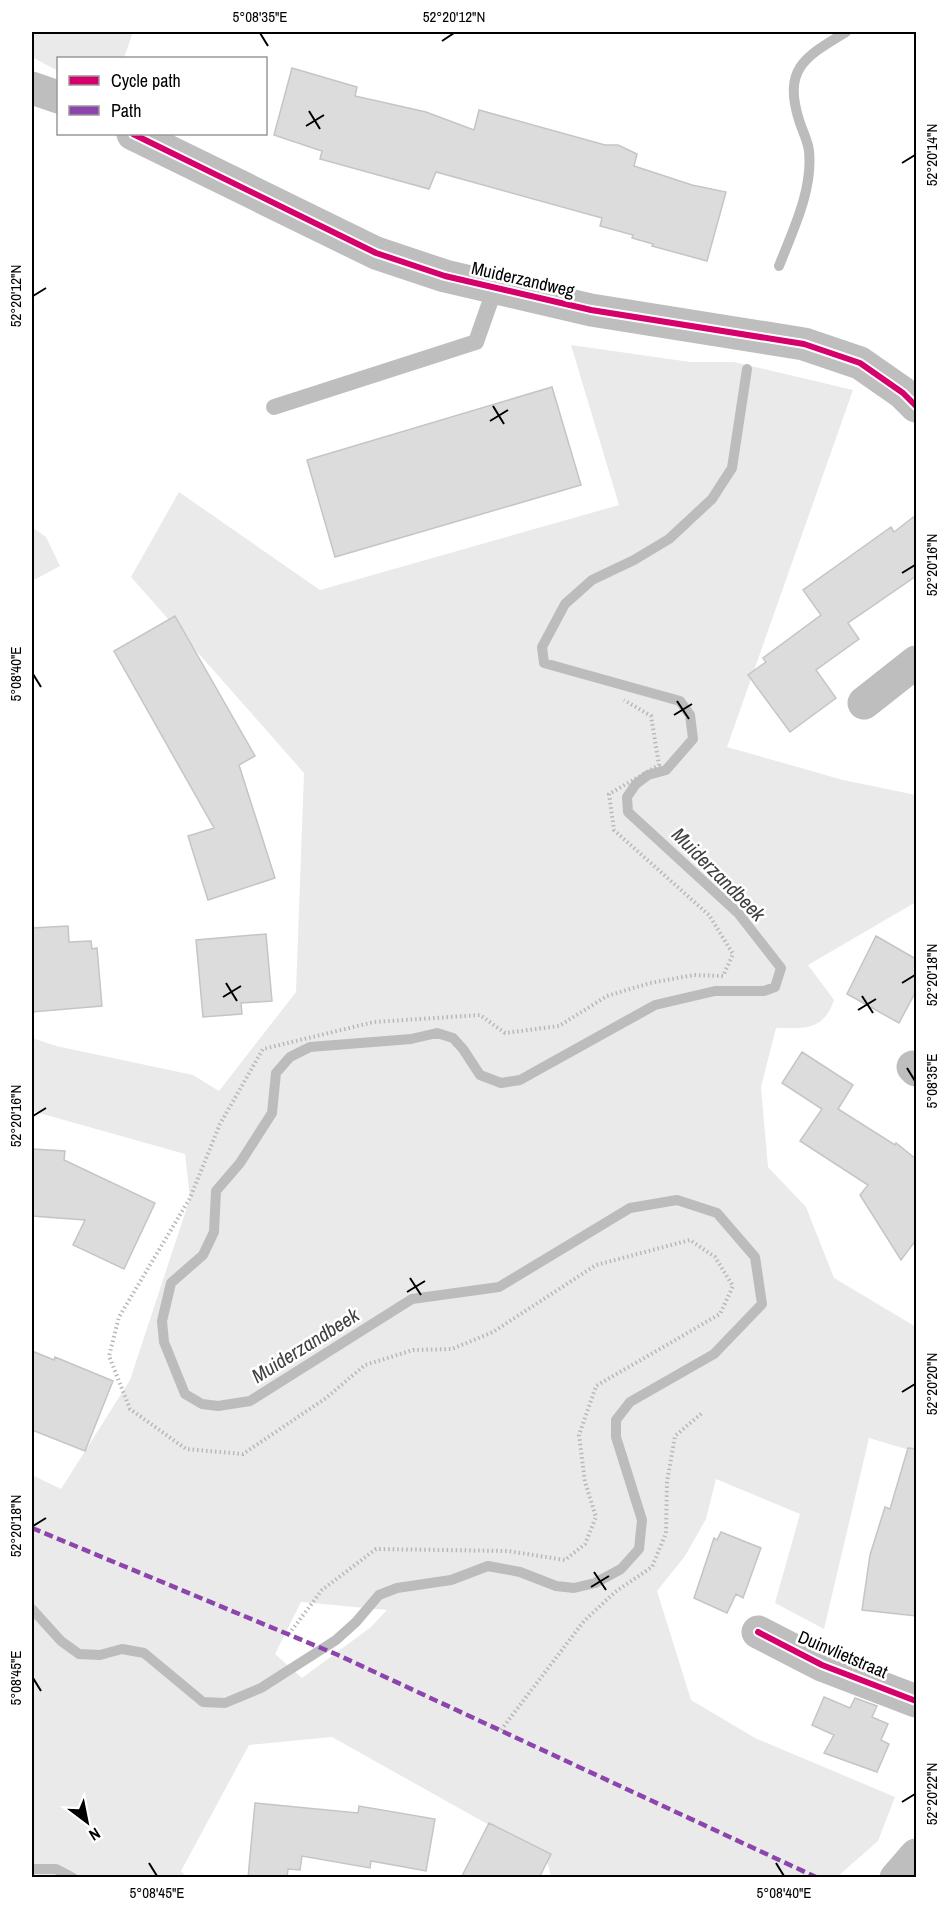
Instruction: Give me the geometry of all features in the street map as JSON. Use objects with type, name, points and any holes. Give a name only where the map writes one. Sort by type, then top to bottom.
[{"type":"street","points":[[32,88],[57,98]]},
{"type":"street","name":"Muiderzandweg","points":[[135,135],[376,253],[446,276],[591,310],[804,344],[860,363],[903,393],[916,406]]},
{"type":"street","points":[[864,703],[916,662]]},
{"type":"street","name":"Duinvlietstraat","points":[[758,1632],[822,1665],[916,1701]]},
{"type":"street","points":[[896,1878],[916,1855]]},
{"type":"lane","points":[[274,407],[476,342],[495,288]]},
{"type":"path","points":[[289,1634],[322,1590],[376,1549],[508,1551],[565,1560],[585,1544],[596,1517],[585,1482],[579,1435],[596,1386],[720,1314],[733,1286],[715,1257],[690,1240],[596,1265],[493,1332],[452,1349],[412,1350],[365,1365],[326,1398],[243,1454],[186,1449],[130,1409],[109,1356],[119,1317],[190,1198],[220,1124],[263,1049],[374,1022],[480,1015],[506,1033],[559,1026],[607,996],[650,983],[694,975],[723,976],[734,954],[709,915],[614,830],[609,794],[659,765],[651,716],[624,700]]},
{"type":"path","points":[[501,1730],[584,1621],[615,1592],[652,1567],[666,1533],[667,1482],[675,1436],[702,1413]]},
{"type":"shaded area","points":[[32,32],[133,32],[124,57],[57,57],[57,70],[32,57]]},
{"type":"shaded area","points":[[571,345],[690,362],[734,362],[853,390],[727,747],[843,780],[916,795],[916,902],[808,965],[834,1000],[824,1018],[818,1023],[804,1028],[776,1028],[761,1087],[768,1167],[806,1207],[834,1278],[916,1327],[916,1452],[869,1438],[824,1629],[775,1603],[800,1514],[716,1479],[706,1519],[685,1556],[657,1591],[691,1700],[755,1738],[895,1797],[878,1841],[837,1877],[551,1877],[546,1857],[332,1737],[249,1745],[181,1871],[187,1877],[32,1877],[32,1475],[61,1489],[130,1380],[190,1198],[185,1154],[32,1111],[32,1038],[56,1046],[193,1075],[219,1091],[296,992],[304,773],[131,577],[179,492],[320,590],[619,505]],"holes":[[[301,1602],[387,1610],[371,1627],[302,1678],[275,1654]]]},
{"type":"shaded area","points":[[32,527],[46,537],[60,566],[32,581]]},
{"type":"building","points":[[292,68],[357,87],[355,96],[426,112],[474,130],[479,110],[605,145],[618,145],[637,154],[634,166],[692,185],[726,192],[707,261],[652,246],[653,244],[632,238],[633,235],[600,226],[602,218],[436,172],[429,189],[320,159],[322,151],[274,135]]},
{"type":"building","points":[[552,387],[581,485],[335,557],[307,460]]},
{"type":"building","points":[[916,515],[916,576],[848,623],[859,639],[816,670],[836,698],[790,732],[748,675],[766,662],[763,658],[821,615],[803,590],[891,527],[894,532]]},
{"type":"building","points":[[175,616],[255,756],[239,765],[275,878],[208,900],[188,836],[214,828],[114,651]]},
{"type":"building","points":[[68,926],[69,942],[91,941],[92,949],[97,948],[102,1006],[32,1012],[32,928]]},
{"type":"building","points":[[266,934],[272,1001],[241,1003],[242,1014],[203,1017],[196,940]]},
{"type":"building","points":[[876,936],[916,959],[916,991],[899,1023],[847,994]]},
{"type":"building","points":[[802,1052],[853,1085],[838,1109],[895,1145],[896,1143],[916,1159],[916,1240],[901,1260],[860,1195],[868,1185],[800,1141],[822,1109],[782,1083]]},
{"type":"building","points":[[32,1149],[65,1151],[64,1160],[155,1203],[124,1269],[73,1245],[85,1220],[32,1216]]},
{"type":"building","points":[[32,1351],[54,1360],[55,1357],[113,1381],[85,1451],[32,1430]]},
{"type":"building","points":[[908,1448],[916,1449],[916,1616],[862,1610],[870,1555],[885,1507],[890,1509]]},
{"type":"building","points":[[721,1532],[761,1548],[743,1598],[736,1594],[727,1613],[694,1598],[714,1538],[717,1540]]},
{"type":"building","points":[[824,1697],[850,1708],[855,1698],[877,1706],[872,1717],[888,1724],[881,1740],[889,1744],[877,1772],[824,1753],[834,1735],[812,1725]]},
{"type":"building","points":[[255,1803],[358,1813],[359,1806],[435,1819],[426,1871],[371,1861],[370,1868],[302,1856],[300,1870],[288,1869],[287,1878],[248,1878]]},
{"type":"building","points":[[489,1823],[551,1854],[539,1878],[461,1878]]},
{"type":"waterway","name":"Muiderzandbeek","points":[[779,266],[801,210],[808,180],[808,147],[795,102],[796,76],[809,57],[846,32]]},
{"type":"waterway","name":"Muiderzandbeek","points":[[32,1609],[61,1641],[79,1654],[100,1655],[122,1649],[144,1653],[203,1702],[225,1703],[261,1688],[336,1640],[356,1622],[379,1595],[397,1588],[451,1580],[488,1566],[520,1572],[556,1586],[574,1588],[595,1583],[621,1569],[639,1549],[642,1520],[616,1437],[616,1420],[630,1402],[714,1354],[762,1304],[755,1257],[717,1213],[677,1200],[630,1208],[499,1287],[412,1299],[250,1401],[218,1406],[202,1404],[185,1394],[164,1342],[162,1321],[171,1283],[203,1255],[214,1232],[216,1191],[240,1163],[272,1113],[276,1073],[290,1057],[310,1047],[411,1039],[437,1033],[453,1038],[480,1075],[501,1083],[520,1080],[655,1005],[715,991],[764,991],[775,987],[781,968],[738,913],[628,812],[627,797],[636,784],[648,775],[666,770],[693,739],[690,715],[680,701],[544,663],[542,647],[565,604],[592,580],[634,560],[669,539],[712,499],[732,468],[747,369]]},
{"type":"waterway","name":"Muiderzandbeek","points":[[32,1869],[56,1869],[73,1878]]},
{"type":"marked path","points":[[32,1528],[338,1655],[818,1878]]},
{"type":"cycle path","points":[[135,135],[376,253],[445,276],[591,310],[804,344],[860,363],[903,393],[916,406]]},
{"type":"cycle path","points":[[758,1632],[822,1665],[916,1701]]}]
